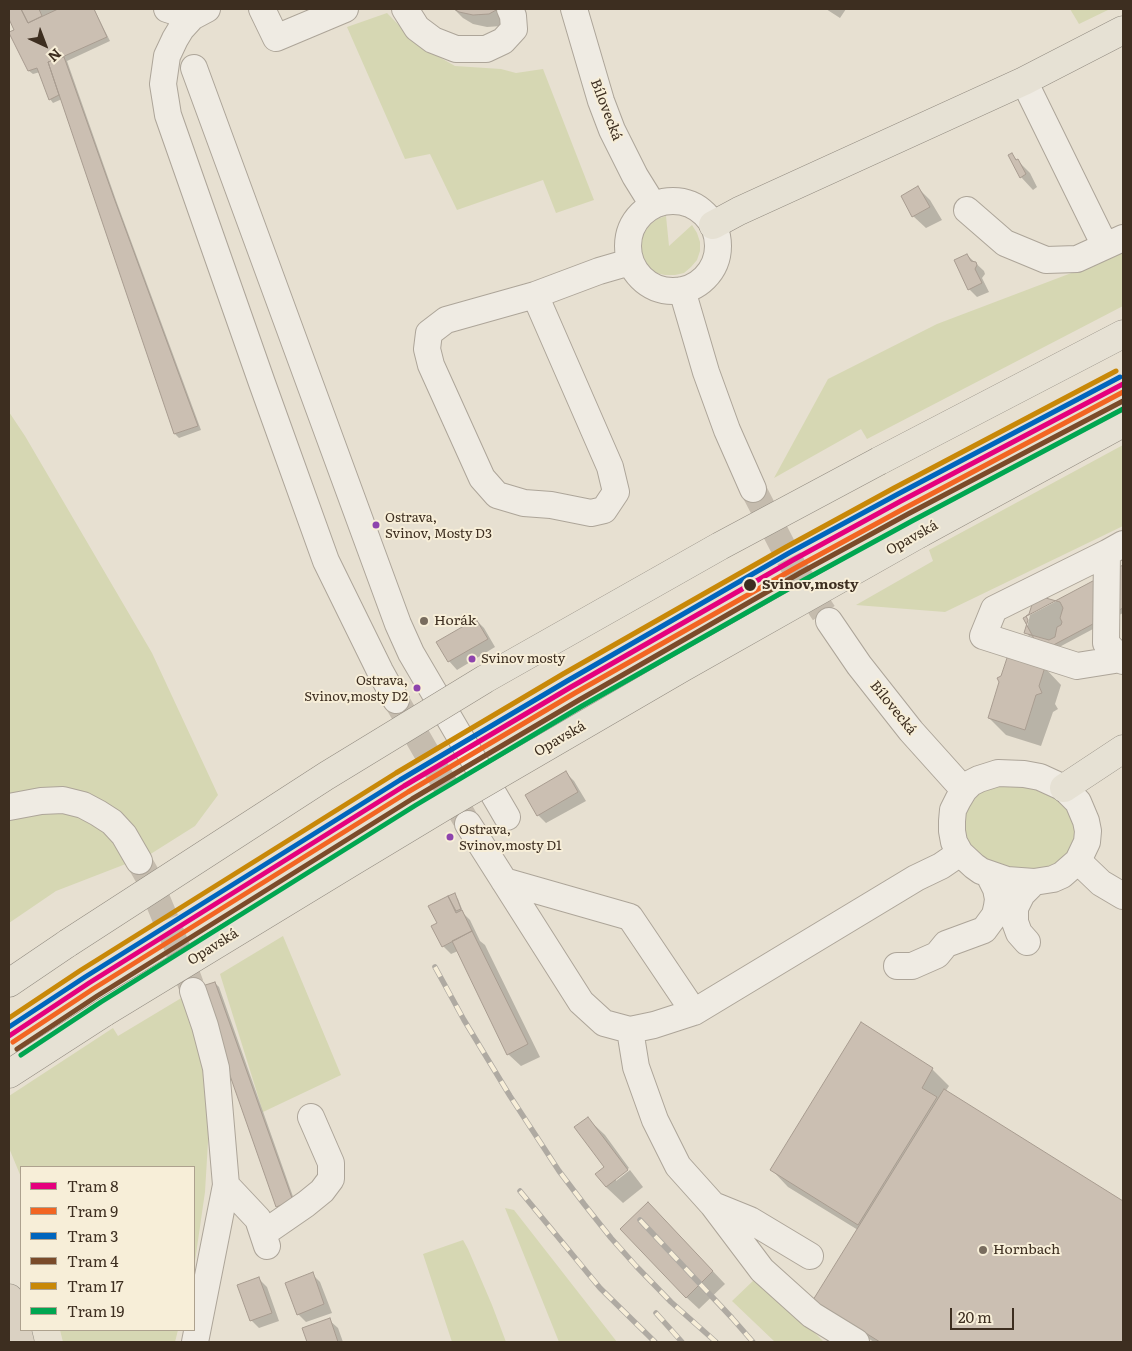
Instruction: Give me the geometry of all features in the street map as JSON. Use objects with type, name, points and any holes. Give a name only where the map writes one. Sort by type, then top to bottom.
[{"type":"highway","points":[[9,1298],[20,1342]]},
{"type":"main road","points":[[713,225],[739,211],[1024,81],[1123,30]]},
{"type":"main road","points":[[9,983],[326,776],[477,684],[670,574],[879,460],[1123,334]]},
{"type":"main road","name":"Opavská","points":[[9,1074],[105,1012],[456,799],[682,668],[920,534],[1123,423]]},
{"type":"main road","points":[[1064,788],[1123,749]]},
{"type":"street","points":[[167,9],[200,13]]},
{"type":"street","points":[[262,9],[276,38],[345,9]]},
{"type":"street","points":[[405,9],[417,28],[433,40],[456,49],[486,48],[503,41],[514,29],[513,16],[510,9]]},
{"type":"street","name":"Bílovecká","points":[[574,9],[601,101],[612,130],[635,176],[653,205]]},
{"type":"street","points":[[200,13],[181,29],[167,56],[163,84],[168,115],[326,561],[396,700]]},
{"type":"street","points":[[194,68],[398,624],[412,653],[507,817]]},
{"type":"street","points":[[967,210],[1005,243],[1046,260],[1077,259],[1114,242],[1024,81]]},
{"type":"street","points":[[666,201],[690,204],[708,217],[713,225],[717,238],[718,252],[714,265],[706,277],[695,285],[682,290],[661,290],[651,286],[642,279],[630,262],[627,248],[631,229],[642,212],[653,205],[666,201]]},
{"type":"street","points":[[535,295],[610,466],[616,492],[604,510],[591,512],[524,503],[497,495],[482,478],[431,365],[427,349],[428,333],[446,320],[535,295],[599,271],[630,262]]},
{"type":"street","points":[[682,290],[706,372],[727,430],[754,489]]},
{"type":"street","points":[[1115,548],[1106,643],[1122,660]]},
{"type":"street","points":[[1115,548],[994,609],[983,636],[1077,666],[1122,660]]},
{"type":"street","name":"Bílovecká","points":[[829,621],[859,666],[911,731],[964,790]]},
{"type":"street","points":[[998,773],[1024,774],[1040,777],[1064,788],[1078,802],[1088,831],[1087,842],[1078,861],[1062,875],[1053,880],[1034,882],[1007,880],[989,875],[974,866],[960,853],[954,842],[952,832],[953,810],[964,790],[979,779],[998,773]]},
{"type":"street","points":[[9,807],[41,801],[63,800],[83,805],[112,822],[124,835],[139,862]]},
{"type":"street","points":[[468,824],[581,1002],[604,1023],[630,1030],[694,1012],[960,853]]},
{"type":"street","points":[[1078,861],[1100,883],[1123,896]]},
{"type":"street","points":[[897,966],[905,956],[932,944],[946,944],[984,930],[995,915],[998,899],[996,889],[989,875]]},
{"type":"street","points":[[504,880],[630,917],[694,1012]]},
{"type":"street","points":[[1028,942],[1019,933],[1014,922],[1015,908],[1022,894],[1034,882]]},
{"type":"street","points":[[193,991],[216,1068],[226,1185],[195,1342]]},
{"type":"street","points":[[630,1030],[635,1063],[655,1120],[678,1166],[713,1205],[762,1270],[812,1315],[856,1342]]},
{"type":"street","points":[[226,1185],[258,1219],[265,1239],[322,1191],[331,1178],[331,1163],[311,1117]]},
{"type":"street","points":[[713,1205],[750,1220],[810,1256]]},
{"type":"green space","points":[[1070,9],[1110,9],[1079,24]]},
{"type":"green space","points":[[387,13],[418,45],[455,66],[501,69],[516,73],[543,69],[594,200],[556,213],[543,180],[457,210],[430,154],[405,159],[347,27]]},
{"type":"green space","points":[[666,216],[669,246],[692,225],[700,242],[697,260],[684,273],[665,275],[656,273],[649,267],[641,250],[644,232],[657,219]]},
{"type":"green space","points":[[1123,251],[1123,306],[867,439],[861,429],[774,478],[828,379],[937,324],[1103,261]]},
{"type":"green space","points":[[9,412],[25,436],[152,653],[218,795],[195,826],[149,855],[56,891],[9,923]]},
{"type":"green space","points":[[1123,445],[1123,526],[945,612],[856,605],[933,561],[929,550]]},
{"type":"green space","points":[[1000,786],[1022,786],[1036,789],[1057,799],[1068,810],[1075,831],[1074,839],[1068,853],[1056,864],[1034,870],[1009,867],[988,860],[970,844],[964,830],[965,813],[979,794],[985,790]]},
{"type":"green space","points":[[283,936],[341,1075],[263,1112],[220,974]]},
{"type":"green space","points":[[183,997],[202,1058],[209,1125],[205,1192],[195,1261],[195,1166],[20,1166],[20,1175],[9,1148],[9,1096],[113,1028],[118,1036]]},
{"type":"green space","points":[[505,1208],[514,1210],[617,1342],[559,1342]]},
{"type":"green space","points":[[463,1240],[506,1342],[452,1342],[423,1254]]},
{"type":"green space","points":[[755,1279],[824,1342],[775,1342],[732,1301]]},
{"type":"green space","points":[[60,1331],[178,1331],[175,1342],[63,1342]]},
{"type":"building","points":[[9,9],[21,9],[28,23],[58,9],[94,9],[107,37],[48,62],[59,95],[49,100],[37,68],[28,71],[9,33],[14,30],[9,19]]},
{"type":"building","points":[[21,9],[39,9],[42,16],[28,23]]},
{"type":"building","points":[[454,9],[498,9],[489,14],[473,15]]},
{"type":"building","points":[[64,57],[198,426],[174,434],[48,62]]},
{"type":"building","points":[[1012,153],[1016,160],[1018,159],[1026,174],[1020,178],[1008,155]]},
{"type":"building","points":[[918,186],[930,207],[912,217],[901,196]]},
{"type":"building","points":[[967,254],[971,261],[976,262],[975,269],[982,283],[968,290],[954,260]]},
{"type":"building","points":[[1123,565],[1123,608],[1046,649],[1039,648],[1023,618]]},
{"type":"building","points":[[1035,595],[1060,602],[1063,608],[1060,618],[1061,625],[1057,627],[1055,637],[1049,640],[1024,633],[1028,620],[1026,616],[1029,614]]},
{"type":"building","points":[[476,619],[488,639],[448,662],[436,642]]},
{"type":"building","points":[[1008,655],[1045,667],[1039,686],[1042,693],[1036,695],[1025,730],[988,718],[999,682],[997,678],[1001,676]]},
{"type":"building","points":[[566,771],[578,792],[537,816],[525,795]]},
{"type":"building","points":[[455,893],[461,909],[456,911],[448,896]]},
{"type":"building","points":[[448,896],[456,913],[462,910],[472,931],[442,947],[431,926],[437,923],[428,906]]},
{"type":"building","points":[[472,931],[528,1044],[507,1055],[452,941]]},
{"type":"building","points":[[215,982],[293,1201],[276,1207],[199,987]]},
{"type":"building","points":[[861,1022],[933,1068],[922,1088],[937,1097],[858,1225],[770,1170]]},
{"type":"building","name":"Hornbach","points":[[944,1089],[1123,1201],[1123,1342],[880,1342],[813,1300]]},
{"type":"building","points":[[588,1117],[628,1170],[606,1187],[595,1174],[604,1167],[574,1127]]},
{"type":"building","points":[[648,1202],[713,1271],[686,1298],[620,1229]]},
{"type":"building","points":[[313,1272],[324,1304],[297,1315],[285,1283]]},
{"type":"building","points":[[259,1277],[272,1313],[250,1321],[237,1285]]},
{"type":"building","points":[[330,1318],[338,1342],[307,1342],[302,1328]]},
{"type":"tunnel","points":[[753,489],[793,566],[829,621]]},
{"type":"tunnel","points":[[396,700],[465,819]]},
{"type":"tunnel","points":[[139,861],[148,877],[191,985]]},
{"type":"railway","points":[[435,967],[464,1020],[510,1096],[559,1171],[611,1238],[636,1266],[671,1302],[716,1342]]},
{"type":"railway","points":[[520,1191],[600,1288],[655,1342]]},
{"type":"railway","points":[[640,1220],[753,1342]]},
{"type":"railway","points":[[656,1313],[682,1342]]},
{"type":"tram line","name":"17","points":[[9,1018],[81,970],[396,773],[563,674],[786,547],[1116,371]]},
{"type":"tram line","name":"3","points":[[9,1027],[85,977],[400,780],[567,681],[789,553],[1120,377]]},
{"type":"tram line","name":"8","points":[[9,1036],[89,983],[404,786],[571,687],[793,560],[1123,384]]},
{"type":"tram line","name":"9","points":[[13,1042],[93,989],[408,792],[575,693],[797,567],[1123,392]]},
{"type":"tram line","name":"4","points":[[17,1049],[97,996],[412,799],[579,700],[800,573],[1123,401]]},
{"type":"tram line","name":"19","points":[[21,1055],[101,1002],[416,805],[582,706],[804,580],[1123,409]]},
{"type":"place","name":"Ostrava, Svinov, Mosty D3","points":[[376,525]]},
{"type":"place","name":"Svinov,mosty","points":[[750,585]]},
{"type":"place","name":"Horák","points":[[424,621]]},
{"type":"place","name":"Svinov mosty","points":[[472,659]]},
{"type":"place","name":"Ostrava, Svinov,mosty D2","points":[[417,688]]},
{"type":"place","name":"Ostrava, Svinov,mosty D1","points":[[450,837]]},
{"type":"place","name":"Hornbach","points":[[983,1250]]}]
